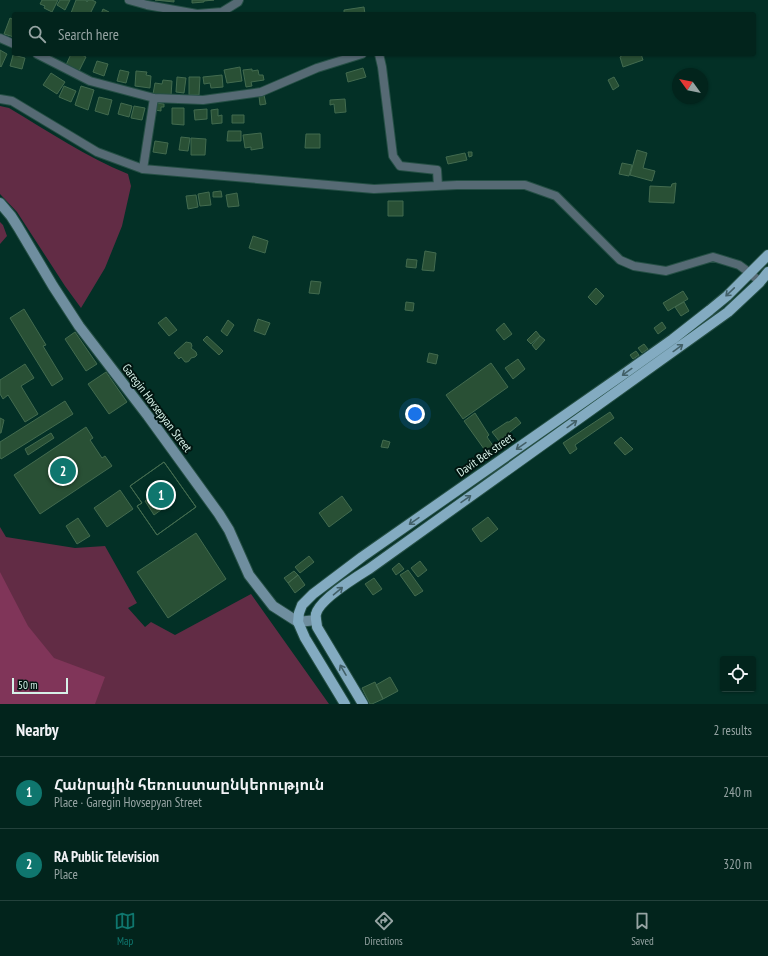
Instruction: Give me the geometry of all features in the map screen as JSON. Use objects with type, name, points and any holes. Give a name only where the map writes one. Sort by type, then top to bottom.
[{"type":"main road","name":"Garegin Hovsepyan Street","points":[[0,203],[11,216],[79,326],[148,416],[230,530],[249,575],[273,606],[298,622]]},
{"type":"main road","name":"Davit Bek street","points":[[298,622],[302,604],[313,594],[368,553],[621,376],[710,310],[727,296],[768,255]]},
{"type":"main road","name":"Davit Bek street","points":[[316,620],[316,615],[319,608],[326,600],[348,582],[542,446],[728,312],[760,282],[768,272]]},
{"type":"main road","points":[[535,436],[542,446]]},
{"type":"main road","points":[[345,704],[305,638],[298,622],[316,620],[317,627],[362,704]]},
{"type":"street","points":[[129,0],[186,12]]},
{"type":"street","points":[[222,12],[239,0]]},
{"type":"street","points":[[0,38],[12,43]]},
{"type":"street","points":[[41,56],[90,81],[154,98],[203,100],[260,92],[317,68],[356,56]]},
{"type":"street","points":[[379,56],[393,156],[400,166],[437,170],[438,186]]},
{"type":"street","points":[[143,169],[154,98]]},
{"type":"street","points":[[0,99],[12,101],[97,152],[143,169],[374,189],[457,184],[524,185],[556,196],[620,260],[634,266],[666,271],[713,257],[739,265],[760,282]]},
{"type":"shaded area","points":[[0,106],[9,108],[82,152],[128,174],[131,186],[122,226],[105,268],[81,308],[17,212],[0,194]]},
{"type":"shaded area","points":[[0,222],[3,225],[7,236],[0,244]]},
{"type":"shaded area","points":[[0,527],[6,537],[75,548],[105,546],[137,603],[128,608],[145,627],[151,622],[175,635],[251,594],[329,704],[0,704]]},
{"type":"shaded area","points":[[0,572],[28,626],[54,658],[105,677],[95,704],[0,704]]},
{"type":"building","points":[[42,0],[58,0],[52,12],[40,4]]},
{"type":"building","points":[[60,0],[70,0],[65,10],[57,5]]},
{"type":"building","points":[[76,0],[86,0],[87,2],[88,0],[92,0],[96,2],[91,12],[71,12]]},
{"type":"building","points":[[155,0],[174,0],[174,2]]},
{"type":"building","points":[[192,0],[214,0],[192,3]]},
{"type":"building","points":[[364,7],[365,12],[344,12],[344,10]]},
{"type":"building","points":[[103,9],[109,12],[102,12]]},
{"type":"building","points":[[10,18],[12,19],[12,36],[4,34]]},
{"type":"building","points":[[0,50],[7,54],[1,67],[0,66]]},
{"type":"building","points":[[13,56],[25,58],[22,69],[10,66]]},
{"type":"building","points":[[70,56],[86,57],[79,71],[66,65]]},
{"type":"building","points":[[642,56],[643,60],[623,67],[620,57]]},
{"type":"building","points":[[97,61],[108,64],[104,76],[93,72]]},
{"type":"building","points":[[240,67],[242,81],[227,83],[224,70]]},
{"type":"building","points":[[363,68],[366,77],[348,82],[346,73]]},
{"type":"building","points":[[252,69],[252,71],[258,70],[259,75],[263,75],[264,80],[251,82],[252,86],[246,87],[243,70]]},
{"type":"building","points":[[120,70],[129,72],[126,83],[117,81]]},
{"type":"building","points":[[136,71],[147,72],[146,75],[151,76],[150,88],[135,86]]},
{"type":"building","points":[[51,73],[65,82],[57,94],[43,85]]},
{"type":"building","points":[[222,75],[223,87],[211,88],[210,83],[204,84],[203,77]]},
{"type":"building","points":[[177,77],[186,78],[184,93],[176,92]]},
{"type":"building","points":[[189,77],[200,77],[199,95],[189,95]]},
{"type":"building","points":[[614,77],[619,86],[613,90],[608,80]]},
{"type":"building","points":[[163,80],[172,81],[171,96],[153,94],[155,83],[162,84]]},
{"type":"building","points":[[64,86],[76,91],[71,102],[59,97]]},
{"type":"building","points":[[81,86],[94,90],[88,110],[75,105]]},
{"type":"building","points":[[264,95],[266,104],[260,105],[259,96]]},
{"type":"building","points":[[99,97],[112,100],[108,115],[95,111]]},
{"type":"building","points":[[345,99],[346,112],[335,113],[334,104],[330,105],[330,100]]},
{"type":"building","points":[[121,103],[132,106],[129,117],[118,114]]},
{"type":"building","points":[[156,103],[164,104],[164,107],[161,107],[161,111],[155,110]]},
{"type":"building","points":[[134,106],[145,108],[142,120],[131,118]]},
{"type":"building","points":[[172,108],[184,108],[184,125],[172,124]]},
{"type":"building","points":[[207,109],[207,119],[195,120],[194,110]]},
{"type":"building","points":[[218,109],[218,116],[222,115],[222,123],[212,124],[211,110]]},
{"type":"building","points":[[232,115],[244,115],[244,123],[232,123]]},
{"type":"building","points":[[228,131],[241,131],[241,141],[227,141]]},
{"type":"building","points":[[261,133],[263,148],[251,150],[251,147],[245,148],[243,135]]},
{"type":"building","points":[[306,134],[320,134],[320,148],[305,148]]},
{"type":"building","points":[[181,137],[190,138],[188,151],[179,150]]},
{"type":"building","points":[[191,138],[206,139],[205,155],[191,155]]},
{"type":"building","points":[[155,141],[168,143],[166,154],[153,152]]},
{"type":"building","points":[[637,150],[647,153],[643,168],[655,171],[652,181],[630,175]]},
{"type":"building","points":[[468,152],[472,152],[472,156],[469,157]]},
{"type":"building","points":[[465,153],[467,160],[448,164],[446,157]]},
{"type":"building","points":[[622,163],[632,165],[629,176],[619,174]]},
{"type":"building","points":[[676,183],[674,203],[649,202],[650,186],[671,187],[672,184]]},
{"type":"building","points":[[221,191],[222,197],[213,197],[213,192]]},
{"type":"building","points":[[209,192],[211,205],[200,206],[198,194]]},
{"type":"building","points":[[237,193],[239,206],[228,207],[226,195]]},
{"type":"building","points":[[196,195],[198,207],[188,209],[186,196]]},
{"type":"building","points":[[388,201],[403,201],[403,216],[388,216]]},
{"type":"building","points":[[253,236],[268,241],[265,253],[249,248]]},
{"type":"building","points":[[425,251],[436,253],[434,271],[422,270]]},
{"type":"building","points":[[407,259],[417,260],[416,268],[406,267]]},
{"type":"building","points":[[311,281],[321,282],[319,294],[309,293]]},
{"type":"building","points":[[596,288],[604,296],[596,305],[588,297]]},
{"type":"building","points":[[683,291],[688,299],[668,311],[663,303]]},
{"type":"building","points":[[406,302],[414,303],[413,311],[405,310]]},
{"type":"building","points":[[684,302],[689,311],[681,316],[675,307]]},
{"type":"building","points":[[24,309],[46,345],[43,346],[63,379],[52,386],[10,318]]},
{"type":"building","points":[[166,317],[177,330],[169,336],[158,323]]},
{"type":"building","points":[[258,319],[270,323],[265,335],[254,331]]},
{"type":"building","points":[[228,320],[234,325],[227,336],[221,331]]},
{"type":"building","points":[[662,322],[666,328],[658,334],[654,328]]},
{"type":"building","points":[[504,323],[512,334],[504,340],[496,330]]},
{"type":"building","points":[[536,331],[540,336],[531,344],[527,340]]},
{"type":"building","points":[[75,332],[97,364],[86,371],[65,339]]},
{"type":"building","points":[[207,336],[223,351],[219,355],[203,340]]},
{"type":"building","points":[[540,336],[545,340],[536,350],[532,345]]},
{"type":"building","points":[[186,342],[191,343],[191,348],[197,355],[185,362],[181,357],[179,359],[174,353]]},
{"type":"building","points":[[644,344],[648,349],[642,353],[638,348]]},
{"type":"building","points":[[636,351],[639,355],[633,359],[630,355]]},
{"type":"building","points":[[429,353],[438,355],[436,364],[427,362]]},
{"type":"building","points":[[518,359],[525,369],[513,379],[505,368]]},
{"type":"building","points":[[491,363],[508,387],[463,419],[446,395]]},
{"type":"building","points":[[25,364],[34,378],[21,386],[38,414],[25,422],[8,395],[3,399],[0,394],[0,380]]},
{"type":"building","points":[[106,372],[127,402],[109,414],[88,384]]},
{"type":"building","points":[[65,401],[73,414],[1,459],[0,442]]},
{"type":"building","points":[[610,412],[614,418],[575,445],[577,449],[570,454],[563,443]]},
{"type":"building","points":[[475,413],[489,435],[487,437],[496,450],[489,456],[464,421]]},
{"type":"building","points":[[516,417],[521,423],[499,441],[492,432]]},
{"type":"building","points":[[0,418],[4,420],[1,433],[0,433]]},
{"type":"building","points":[[86,427],[93,438],[90,440],[102,458],[105,456],[112,466],[40,514],[14,475]]},
{"type":"building","points":[[51,433],[54,438],[28,455],[25,449]]},
{"type":"building","points":[[621,437],[633,449],[625,455],[614,443]]},
{"type":"building","points":[[383,440],[390,442],[388,448],[381,447]]},
{"type":"building","points":[[164,462],[196,507],[157,535],[137,506],[142,503],[130,486]],"holes":[[[162,488],[172,502],[154,515],[145,501]]]},
{"type":"building","points":[[164,462],[196,507],[157,535],[137,506],[142,503],[130,486]]},
{"type":"building","points":[[120,490],[133,509],[107,527],[94,508]]},
{"type":"building","points":[[342,496],[352,510],[329,527],[319,513]]},
{"type":"building","points":[[488,517],[498,529],[481,542],[472,529]]},
{"type":"building","points":[[78,518],[90,536],[77,544],[66,526]]},
{"type":"building","points":[[196,533],[226,579],[168,618],[137,572]]},
{"type":"building","points":[[309,556],[314,562],[300,573],[295,567]]},
{"type":"building","points":[[420,561],[427,570],[418,577],[411,568]]},
{"type":"building","points":[[399,563],[404,569],[396,575],[392,569]]},
{"type":"building","points":[[408,570],[423,591],[415,596],[400,575]]},
{"type":"building","points":[[294,571],[298,575],[288,583],[284,578]]},
{"type":"building","points":[[298,575],[305,585],[295,593],[288,583]]},
{"type":"building","points":[[374,578],[382,589],[373,595],[365,584]]},
{"type":"building","points":[[390,677],[398,691],[383,699],[376,685]]},
{"type":"building","points":[[375,682],[383,699],[370,704],[362,688]]},
{"type":"place","name":"RA Public Television","points":[[63,471]]},
{"type":"place","name":"Հանրային հեռուստաընկերություն","points":[[161,495]]}]
